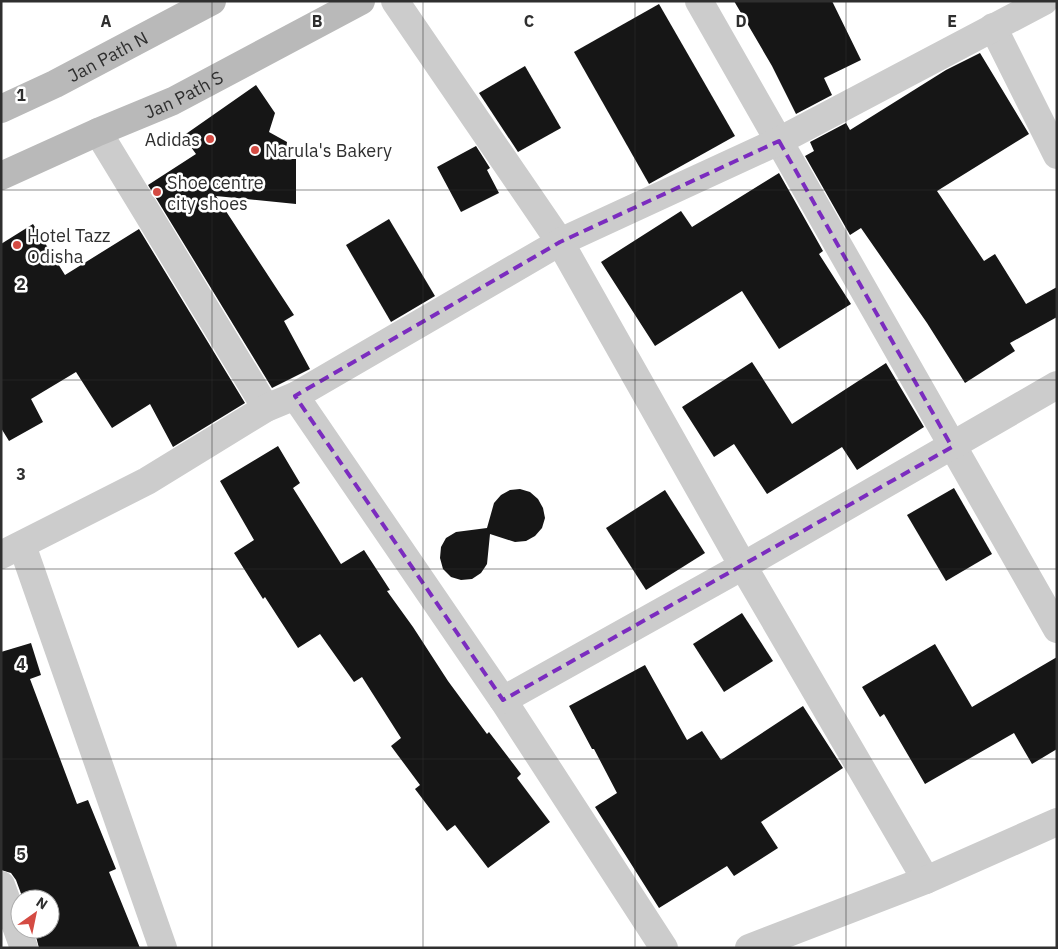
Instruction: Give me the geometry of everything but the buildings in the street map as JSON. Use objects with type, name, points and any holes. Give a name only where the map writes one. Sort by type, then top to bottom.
[{"type":"main road","name":"Jan Path N","points":[[1,109],[54,84],[212,1]]},
{"type":"main road","name":"Jan Path S","points":[[1,176],[98,132],[173,101],[361,1]]},
{"type":"street","points":[[395,1],[560,242],[743,566],[926,880]]},
{"type":"street","points":[[699,1],[1057,629]]},
{"type":"street","points":[[163,948],[12,550],[147,481],[266,408],[295,396],[560,242],[779,141],[1044,1]]},
{"type":"street","points":[[993,28],[1057,155]]},
{"type":"street","points":[[98,132],[266,408]]},
{"type":"street","points":[[503,700],[952,447],[1057,384]]},
{"type":"street","points":[[295,396],[503,700],[664,948]]},
{"type":"street","points":[[749,948],[926,880],[1057,822]]},
{"type":"street","points":[[1,885],[24,948]]},
{"type":"highlighted area","points":[[779,141],[952,447],[503,700],[295,396],[560,242]]},
{"type":"place","name":"Adidas","points":[[210,139]]},
{"type":"place","name":"Narula's Bakery","points":[[255,150]]},
{"type":"place","name":"Shoe centre city shoes","points":[[157,192]]},
{"type":"place","name":"Hotel Tazz Odisha","points":[[17,245]]}]
